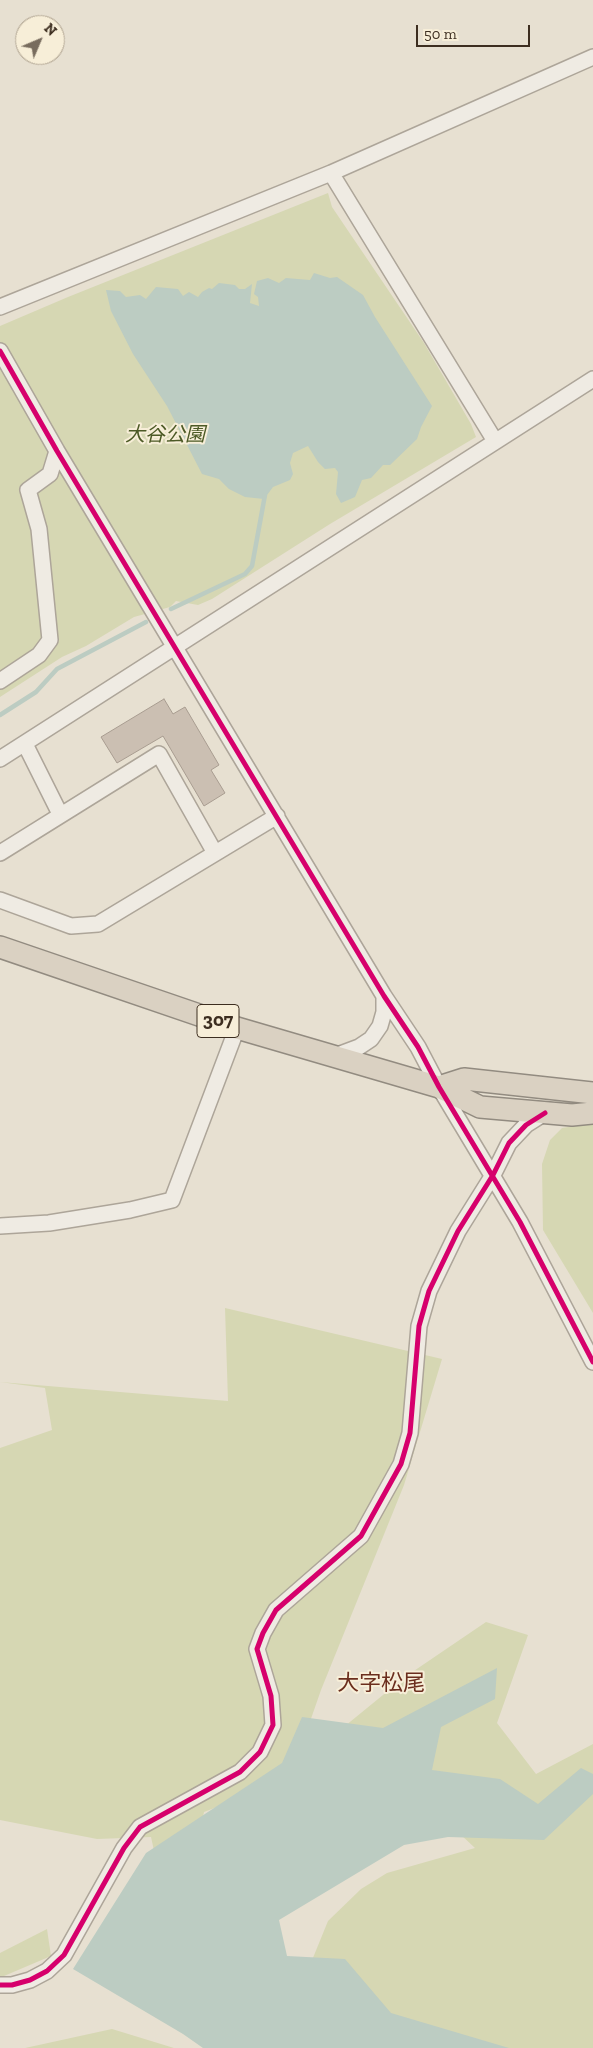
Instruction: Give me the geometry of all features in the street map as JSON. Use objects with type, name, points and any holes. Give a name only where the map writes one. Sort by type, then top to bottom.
[{"type":"highway","name":"307","points":[[0,947],[237,1028],[439,1087],[480,1107],[572,1115],[593,1113]]},
{"type":"highway","points":[[439,1087],[464,1080],[593,1093]]},
{"type":"street","points":[[0,307],[331,173],[593,57]]},
{"type":"street","points":[[331,173],[495,441]]},
{"type":"street","points":[[0,351],[57,451],[384,996],[418,1047],[439,1087],[520,1222],[593,1362]]},
{"type":"street","points":[[0,759],[176,648],[593,379]]},
{"type":"street","points":[[0,681],[39,655],[50,640],[39,529],[28,490],[50,474],[57,451]]},
{"type":"street","points":[[25,744],[60,814]]},
{"type":"street","points":[[0,853],[159,754],[215,853]]},
{"type":"street","points":[[0,900],[71,926],[98,924],[277,816]]},
{"type":"street","points":[[335,1056],[359,1047],[372,1038],[380,1026],[384,1012],[384,996]]},
{"type":"street","points":[[0,1226],[49,1223],[120,1210],[130,1210],[172,1200],[237,1028]]},
{"type":"street","points":[[0,1985],[12,1985],[30,1980],[47,1971],[64,1955],[124,1848],[140,1827],[240,1772],[260,1752],[273,1725],[271,1696],[257,1649],[263,1633],[276,1610],[287,1599],[361,1536],[401,1464],[410,1433],[419,1326],[429,1290],[458,1230],[493,1175],[509,1143],[526,1125],[545,1113]]},
{"type":"green space","name":"大谷公園","points":[[328,193],[332,207],[424,343],[471,424],[476,437],[330,524],[212,599],[198,605],[176,601],[170,607],[134,617],[86,646],[62,657],[0,697],[0,326]]},
{"type":"green space","points":[[593,1123],[593,1313],[543,1230],[542,1164],[550,1140],[562,1128]]},
{"type":"green space","points":[[225,1308],[442,1359],[404,1485],[321,1690],[290,1779],[204,1812],[192,1871],[162,1887],[151,1837],[97,1839],[0,1820],[0,1448],[52,1430],[45,1388],[0,1382],[228,1401]]},
{"type":"green space","points":[[486,1622],[528,1635],[497,1723],[536,1774],[593,1744],[593,2048],[442,2048],[306,1975],[328,1921],[361,1889],[387,1873],[475,1848],[345,1726],[405,1677]]},
{"type":"green space","points":[[47,1929],[51,1956],[0,1976],[0,1953]]},
{"type":"green space","points":[[112,2029],[174,2048],[25,2048]]},
{"type":"shaded area","points":[[314,273],[330,278],[337,277],[363,295],[432,406],[417,439],[390,465],[383,465],[371,478],[362,480],[355,497],[341,503],[336,494],[338,472],[335,468],[325,469],[308,446],[293,453],[290,463],[293,474],[290,480],[273,487],[264,499],[245,497],[229,489],[219,479],[202,474],[167,406],[133,354],[111,311],[106,290],[120,291],[126,297],[140,295],[146,299],[156,287],[178,289],[183,296],[189,292],[198,297],[202,292],[209,288],[212,289],[219,283],[235,285],[239,289],[245,289],[252,284],[250,303],[259,306],[258,297],[254,294],[257,281],[268,278],[279,283],[286,278],[310,280]]},
{"type":"shaded area","points":[[497,1668],[495,1699],[441,1727],[432,1770],[500,1779],[538,1804],[581,1768],[593,1774],[593,1794],[544,1840],[448,1837],[404,1845],[279,1920],[287,1956],[345,1959],[391,2013],[509,2048],[203,2048],[183,2034],[73,1969],[146,1853],[282,1763],[302,1717],[383,1728]]},
{"type":"building","points":[[164,699],[173,714],[185,707],[219,765],[211,770],[225,793],[204,806],[163,736],[117,763],[101,737]]},
{"type":"waterway","points":[[171,609],[245,574],[252,566],[265,495]]},
{"type":"waterway","points":[[0,715],[36,692],[57,669],[146,622]]},
{"type":"cycle path","points":[[0,351],[57,451],[384,996],[418,1047],[439,1087],[520,1222],[593,1362]]},
{"type":"cycle path","points":[[0,1985],[12,1985],[30,1980],[47,1971],[64,1955],[124,1848],[140,1827],[240,1772],[260,1752],[273,1725],[271,1696],[257,1649],[263,1633],[276,1610],[361,1536],[401,1464],[410,1433],[419,1326],[429,1291],[458,1231],[493,1175],[509,1143],[526,1125],[545,1113]]},
{"type":"district","name":"大字松尾","points":[[381,1684]]}]
